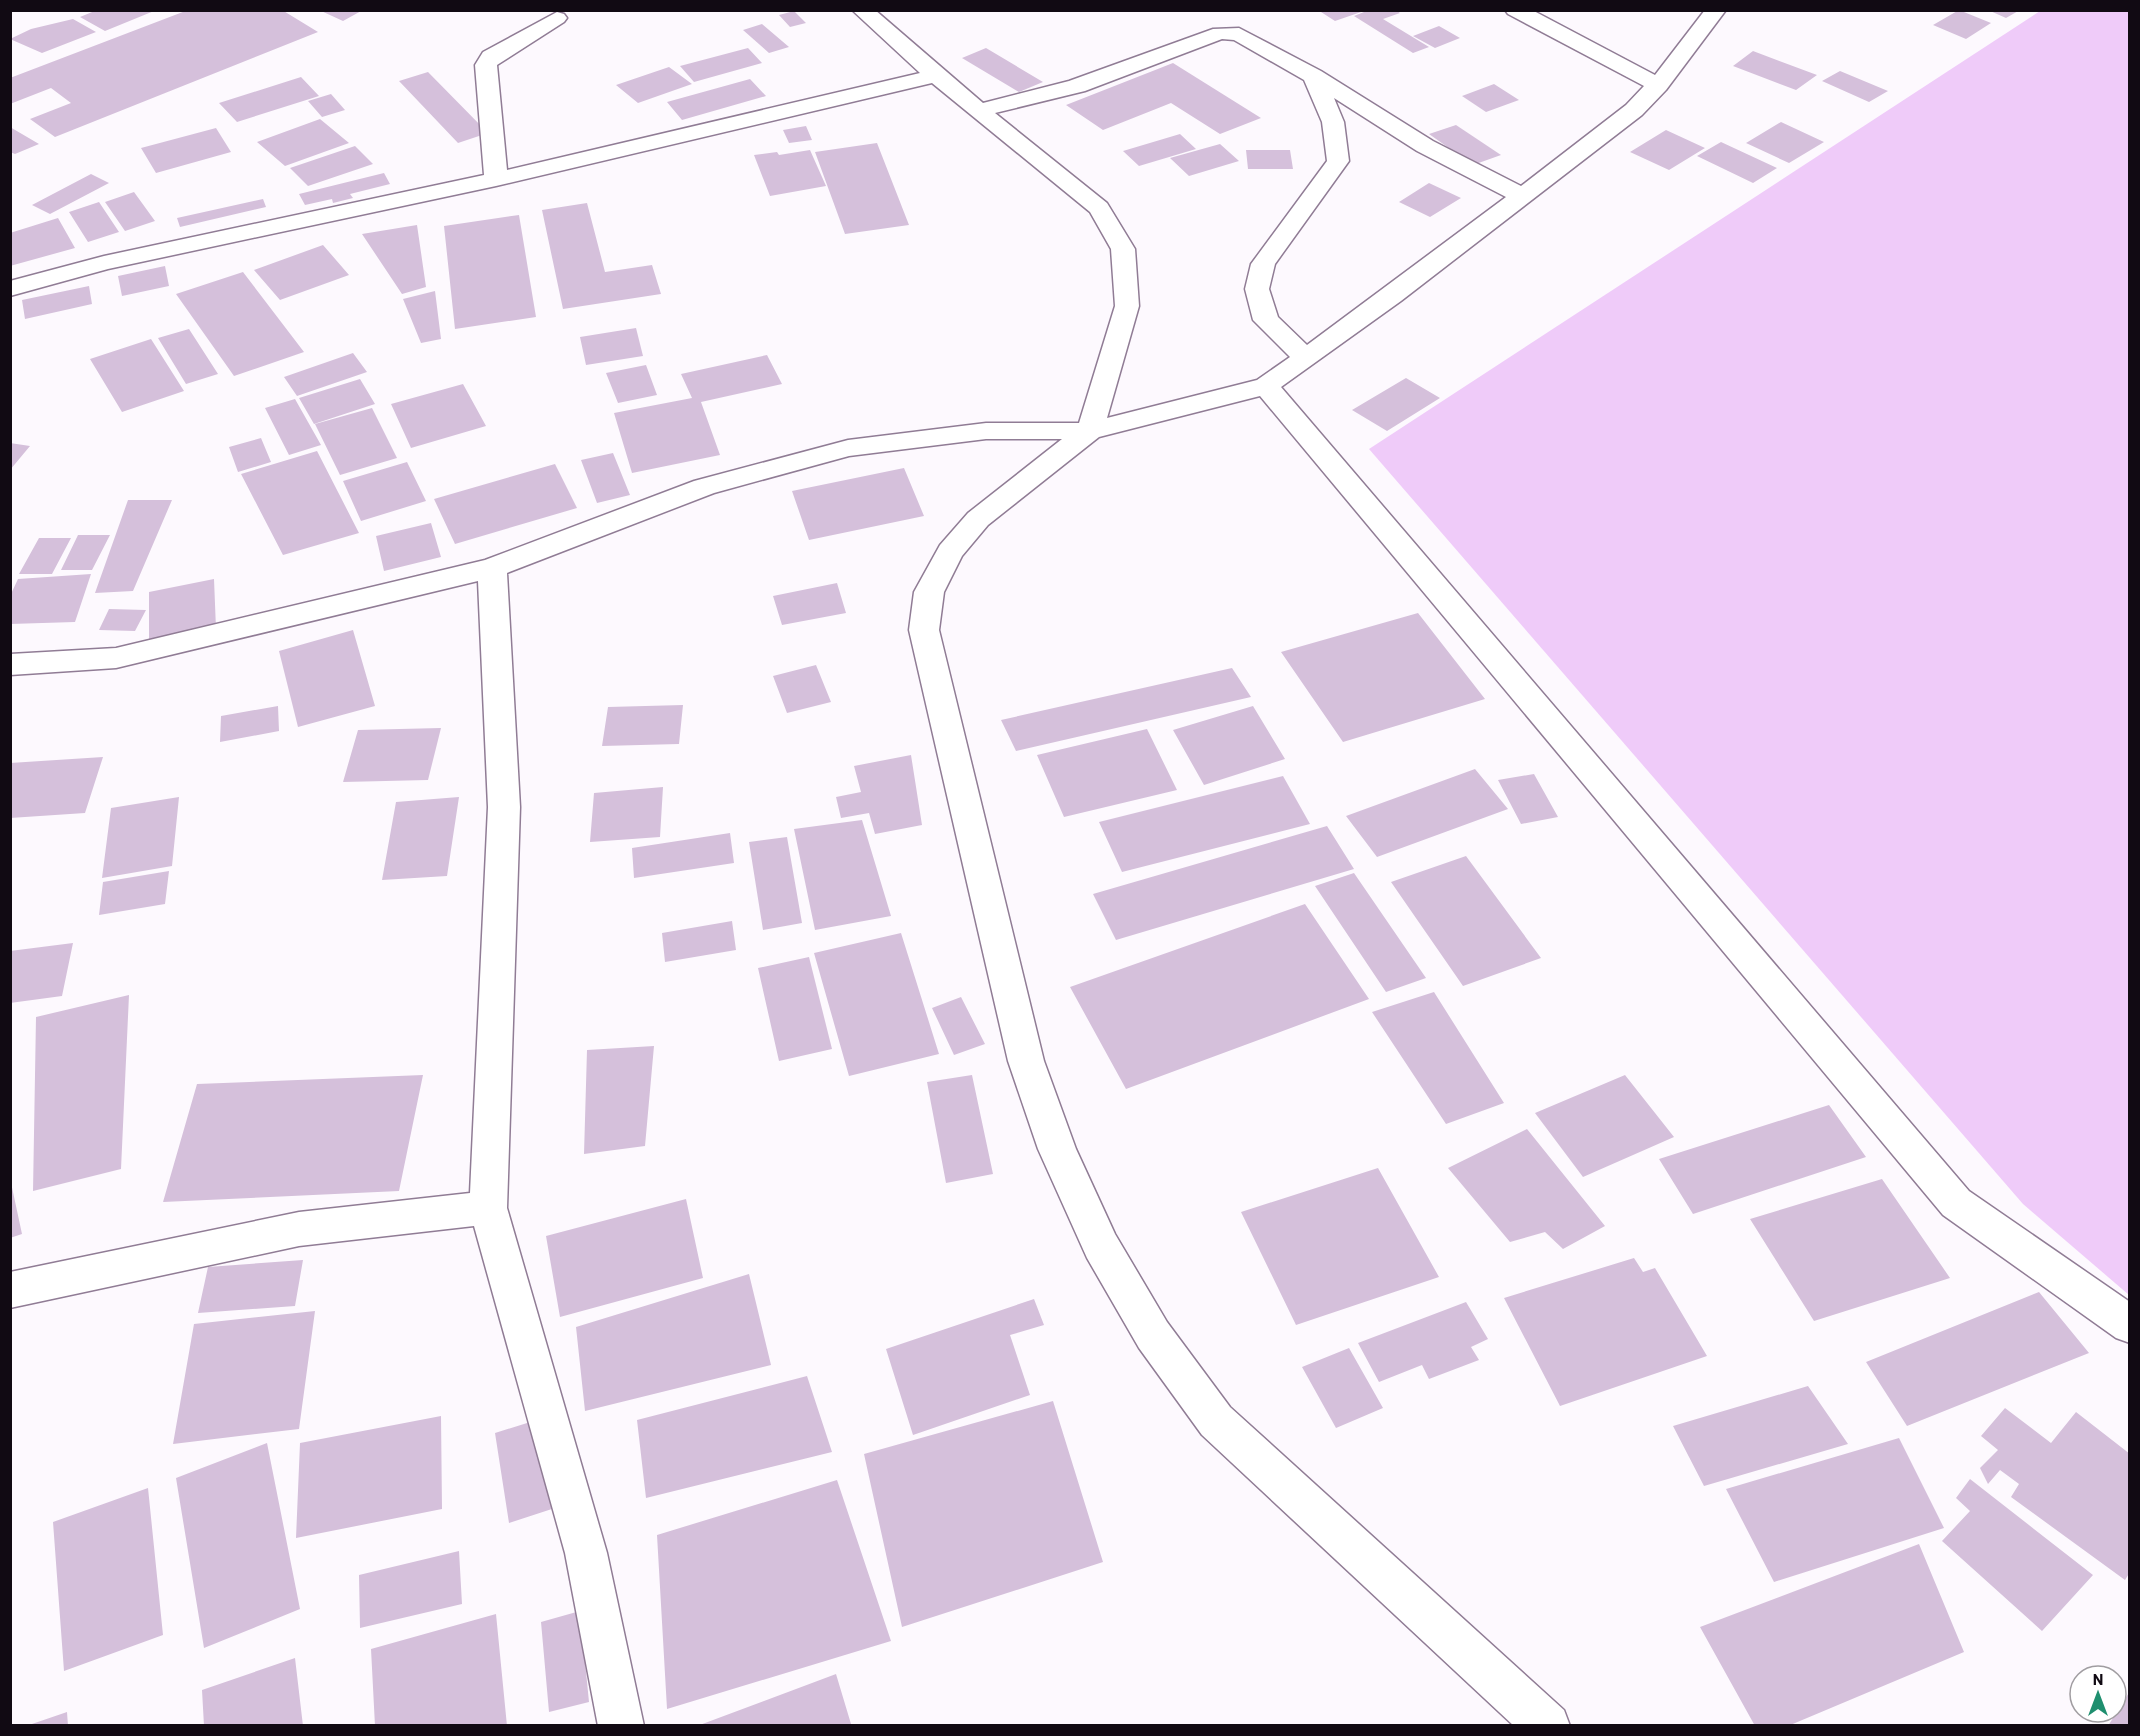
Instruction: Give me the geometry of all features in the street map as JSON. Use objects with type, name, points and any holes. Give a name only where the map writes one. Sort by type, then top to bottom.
[{"type":"street","points":[[862,10],[977,111],[1099,208],[1123,249],[1127,306],[1090,431],[978,519],[950,552],[929,592],[924,630],[1023,1049],[1057,1149],[1101,1246],[1153,1335],[1216,1421],[1548,1725]]},
{"type":"street","points":[[1515,10],[1658,85]]},
{"type":"street","points":[[10,665],[116,658],[492,568],[704,487],[848,447],[986,431],[1090,431],[1266,386],[1634,110],[1658,85],[1716,10]]},
{"type":"street","points":[[496,179],[486,65],[491,57],[557,18]]},
{"type":"street","points":[[977,111],[1077,86],[1220,33],[1239,34],[1313,76],[1425,146],[1522,196]]},
{"type":"street","points":[[10,289],[104,263],[496,179],[936,76]]},
{"type":"street","points":[[1306,358],[1266,320],[1257,289],[1263,264],[1338,161],[1333,122],[1313,76]]},
{"type":"street","points":[[1266,386],[1956,1203],[2130,1325]]},
{"type":"street","points":[[492,568],[504,807],[488,1208],[586,1554],[621,1725]]},
{"type":"street","points":[[10,1290],[299,1229],[488,1208]]},
{"type":"shaded area","points":[[2040,11],[2129,11],[2129,1295],[2023,1204],[1369,449]]},
{"type":"building","points":[[97,10],[154,11],[105,31],[80,17]]},
{"type":"building","points":[[188,10],[282,10],[318,32],[55,137],[30,119],[71,103],[51,88],[10,104],[10,78]]},
{"type":"building","points":[[319,10],[363,10],[343,21]]},
{"type":"building","points":[[1325,10],[1364,11],[1335,21],[1321,12]]},
{"type":"building","points":[[1369,10],[1396,10],[1400,13],[1383,19],[1429,47],[1413,53],[1354,16]]},
{"type":"building","points":[[1959,10],[1991,23],[1966,39],[1933,25]]},
{"type":"building","points":[[1988,10],[2020,10],[2006,18]]},
{"type":"building","points":[[794,11],[806,23],[790,27],[779,15]]},
{"type":"building","points":[[73,19],[96,32],[42,53],[10,39],[31,29]]},
{"type":"building","points":[[762,24],[789,47],[769,53],[743,30]]},
{"type":"building","points":[[1439,26],[1460,38],[1435,48],[1413,36]]},
{"type":"building","points":[[748,48],[762,63],[694,82],[680,66]]},
{"type":"building","points":[[986,48],[1043,82],[1019,92],[962,58]]},
{"type":"building","points":[[1753,51],[1817,75],[1796,90],[1733,66]]},
{"type":"building","points":[[1173,63],[1261,118],[1220,134],[1171,103],[1103,130],[1066,105]]},
{"type":"building","points":[[669,67],[692,84],[638,103],[616,85]]},
{"type":"building","points":[[1840,71],[1888,91],[1869,102],[1822,81]]},
{"type":"building","points":[[428,72],[488,133],[458,143],[399,81]]},
{"type":"building","points":[[301,77],[319,96],[237,122],[219,103]]},
{"type":"building","points":[[750,79],[766,96],[682,120],[667,102]]},
{"type":"building","points":[[1494,84],[1519,100],[1486,112],[1462,96]]},
{"type":"building","points":[[331,94],[345,110],[322,117],[308,101]]},
{"type":"building","points":[[320,119],[349,143],[285,166],[257,142]]},
{"type":"building","points":[[1781,122],[1824,142],[1789,163],[1746,143]]},
{"type":"building","points":[[1456,125],[1501,155],[1473,165],[1429,134]]},
{"type":"building","points":[[806,126],[812,140],[789,143],[783,130]]},
{"type":"building","points":[[10,127],[39,144],[15,154],[10,152]]},
{"type":"building","points":[[216,128],[231,152],[156,173],[141,148]]},
{"type":"building","points":[[1666,130],[1705,148],[1669,170],[1630,152]]},
{"type":"building","points":[[1180,134],[1196,149],[1139,166],[1123,151]]},
{"type":"building","points":[[1721,142],[1777,168],[1753,183],[1697,156]]},
{"type":"building","points":[[877,143],[909,225],[845,234],[815,152]]},
{"type":"building","points":[[1220,144],[1239,161],[1189,176],[1170,158]]},
{"type":"building","points":[[355,146],[373,164],[308,186],[290,168]]},
{"type":"building","points":[[810,150],[826,186],[770,196],[754,155],[777,152],[779,155]]},
{"type":"building","points":[[1246,150],[1290,150],[1293,169],[1248,169]]},
{"type":"building","points":[[384,173],[390,184],[350,194],[353,198],[333,203],[332,199],[305,205],[299,194]]},
{"type":"building","points":[[91,174],[109,183],[50,214],[32,205]]},
{"type":"building","points":[[1429,183],[1461,198],[1430,217],[1399,202]]},
{"type":"building","points":[[134,192],[155,221],[125,231],[105,202]]},
{"type":"building","points":[[263,199],[266,207],[180,227],[177,218]]},
{"type":"building","points":[[99,202],[119,232],[88,242],[69,212]]},
{"type":"building","points":[[587,203],[605,272],[652,265],[661,294],[563,309],[542,210]]},
{"type":"building","points":[[519,215],[536,317],[455,329],[444,226]]},
{"type":"building","points":[[58,218],[75,248],[10,266],[10,233]]},
{"type":"building","points":[[417,225],[426,287],[402,294],[362,234]]},
{"type":"building","points":[[323,245],[349,275],[280,300],[254,270]]},
{"type":"building","points":[[165,266],[169,286],[122,296],[118,276]]},
{"type":"building","points":[[243,272],[304,352],[234,376],[176,294]]},
{"type":"building","points":[[89,286],[92,304],[25,319],[22,300]]},
{"type":"building","points":[[435,291],[441,339],[421,343],[403,299]]},
{"type":"building","points":[[636,328],[643,356],[586,365],[580,337]]},
{"type":"building","points":[[189,329],[218,374],[186,384],[158,338]]},
{"type":"building","points":[[151,339],[184,391],[122,412],[90,359]]},
{"type":"building","points":[[353,353],[367,372],[297,396],[284,377]]},
{"type":"building","points":[[767,355],[782,384],[701,402],[720,455],[632,473],[614,413],[692,398],[681,374]]},
{"type":"building","points":[[646,365],[657,395],[618,403],[606,373]]},
{"type":"building","points":[[1406,378],[1440,398],[1387,431],[1352,410]]},
{"type":"building","points":[[360,379],[375,404],[314,424],[299,398]]},
{"type":"building","points":[[463,384],[486,426],[411,448],[391,404]]},
{"type":"building","points":[[295,399],[321,445],[289,455],[265,408]]},
{"type":"building","points":[[372,408],[397,458],[340,475],[315,424]]},
{"type":"building","points":[[261,438],[271,462],[238,472],[229,447]]},
{"type":"building","points":[[10,443],[30,446],[10,470]]},
{"type":"building","points":[[317,451],[359,533],[283,555],[241,474]]},
{"type":"building","points":[[613,453],[630,495],[597,503],[581,460]]},
{"type":"building","points":[[407,462],[426,501],[361,521],[343,481]]},
{"type":"building","points":[[555,464],[577,508],[455,544],[434,499]]},
{"type":"building","points":[[904,468],[924,516],[809,540],[792,491]]},
{"type":"building","points":[[128,500],[172,500],[133,591],[95,593]]},
{"type":"building","points":[[431,523],[441,557],[384,571],[376,536]]},
{"type":"building","points":[[78,535],[110,535],[92,570],[61,570]]},
{"type":"building","points":[[39,538],[71,538],[52,574],[19,574]]},
{"type":"building","points":[[91,574],[75,622],[10,624],[10,596],[18,579]]},
{"type":"building","points":[[214,579],[216,629],[149,642],[149,592]]},
{"type":"building","points":[[837,583],[846,613],[782,625],[773,596]]},
{"type":"building","points":[[109,609],[146,610],[135,631],[99,630]]},
{"type":"building","points":[[1418,613],[1485,699],[1343,742],[1281,652]]},
{"type":"building","points":[[353,630],[375,706],[298,727],[279,651]]},
{"type":"building","points":[[816,665],[831,702],[787,713],[773,676]]},
{"type":"building","points":[[1232,668],[1251,697],[1016,751],[1001,720]]},
{"type":"building","points":[[683,705],[679,744],[602,746],[608,707]]},
{"type":"building","points":[[278,706],[279,731],[220,742],[221,716]]},
{"type":"building","points":[[1253,706],[1285,759],[1204,785],[1173,730]]},
{"type":"building","points":[[441,728],[428,780],[343,782],[358,730]]},
{"type":"building","points":[[1147,729],[1177,790],[1064,817],[1037,755]]},
{"type":"building","points":[[911,755],[922,825],[875,834],[869,813],[841,818],[836,797],[861,792],[854,766]]},
{"type":"building","points":[[103,757],[85,813],[10,818],[10,763]]},
{"type":"building","points":[[1475,769],[1508,809],[1377,857],[1346,816]]},
{"type":"building","points":[[1534,774],[1558,817],[1521,824],[1498,780]]},
{"type":"building","points":[[1283,776],[1310,824],[1122,872],[1099,822]]},
{"type":"building","points":[[663,787],[660,837],[590,842],[594,793]]},
{"type":"building","points":[[179,797],[172,866],[102,878],[111,808]]},
{"type":"building","points":[[459,797],[447,876],[382,880],[396,802]]},
{"type":"building","points":[[862,820],[891,916],[815,930],[794,829]]},
{"type":"building","points":[[1327,826],[1354,869],[1116,940],[1093,894]]},
{"type":"building","points":[[730,833],[734,863],[634,878],[632,848]]},
{"type":"building","points":[[787,837],[802,923],[763,930],[749,842]]},
{"type":"building","points":[[1466,856],[1541,958],[1463,986],[1391,882]]},
{"type":"building","points":[[169,871],[165,904],[99,915],[103,882]]},
{"type":"building","points":[[1354,873],[1426,978],[1386,992],[1315,886]]},
{"type":"building","points":[[1305,904],[1369,999],[1126,1089],[1070,987]]},
{"type":"building","points":[[732,921],[736,950],[665,962],[662,933]]},
{"type":"building","points":[[901,933],[939,1054],[849,1076],[814,953]]},
{"type":"building","points":[[73,943],[62,996],[10,1003],[10,951]]},
{"type":"building","points":[[809,957],[832,1049],[779,1061],[758,968]]},
{"type":"building","points":[[1434,992],[1504,1103],[1446,1124],[1372,1012]]},
{"type":"building","points":[[129,995],[121,1169],[33,1191],[36,1017]]},
{"type":"building","points":[[961,997],[985,1044],[954,1055],[932,1008]]},
{"type":"building","points":[[654,1046],[645,1146],[584,1154],[587,1050]]},
{"type":"building","points":[[423,1075],[399,1191],[163,1202],[197,1084]]},
{"type":"building","points":[[972,1075],[993,1174],[946,1183],[927,1082]]},
{"type":"building","points":[[1625,1075],[1674,1137],[1583,1177],[1535,1113]]},
{"type":"building","points":[[1829,1105],[1866,1157],[1693,1214],[1659,1159]]},
{"type":"building","points":[[1527,1129],[1605,1226],[1563,1249],[1545,1232],[1510,1242],[1448,1168]]},
{"type":"building","points":[[1378,1168],[1439,1277],[1296,1325],[1241,1212]]},
{"type":"building","points":[[10,1178],[22,1234],[10,1238]]},
{"type":"building","points":[[1882,1179],[1950,1278],[1814,1321],[1750,1219]]},
{"type":"building","points":[[686,1199],[703,1278],[560,1317],[546,1236]]},
{"type":"building","points":[[1634,1258],[1643,1272],[1655,1268],[1707,1356],[1560,1406],[1504,1298]]},
{"type":"building","points":[[303,1260],[295,1306],[198,1313],[208,1267]]},
{"type":"building","points":[[749,1274],[771,1365],[585,1411],[576,1327]]},
{"type":"building","points":[[2039,1292],[2089,1353],[1907,1426],[1866,1362]]},
{"type":"building","points":[[1034,1299],[1044,1325],[1010,1335],[1030,1395],[913,1435],[886,1349]]},
{"type":"building","points":[[1466,1302],[1488,1339],[1471,1347],[1479,1360],[1429,1379],[1422,1365],[1379,1382],[1358,1343]]},
{"type":"building","points":[[315,1311],[299,1429],[173,1444],[194,1324]]},
{"type":"building","points":[[1349,1348],[1383,1408],[1336,1428],[1302,1367]]},
{"type":"building","points":[[807,1376],[832,1452],[646,1498],[637,1420]]},
{"type":"building","points":[[1808,1386],[1848,1444],[1704,1486],[1673,1426]]},
{"type":"building","points":[[1053,1401],[1103,1562],[902,1627],[864,1454]]},
{"type":"building","points":[[2005,1408],[2051,1443],[2076,1412],[2130,1454],[2130,1572],[2125,1580],[2011,1497],[2019,1484],[2000,1470],[1988,1484],[1980,1468],[1998,1450],[1981,1436]]},
{"type":"building","points":[[441,1416],[442,1509],[296,1538],[300,1443]]},
{"type":"building","points":[[543,1418],[558,1507],[509,1523],[495,1433]]},
{"type":"building","points":[[1899,1438],[1944,1528],[1774,1582],[1726,1489]]},
{"type":"building","points":[[267,1443],[300,1609],[204,1648],[176,1478]]},
{"type":"building","points":[[1970,1479],[2093,1575],[2042,1631],[1942,1541],[1970,1511],[1956,1498]]},
{"type":"building","points":[[837,1480],[891,1641],[667,1709],[657,1535]]},
{"type":"building","points":[[148,1488],[163,1635],[64,1671],[53,1522]]},
{"type":"building","points":[[1919,1544],[1964,1652],[1788,1726],[1755,1726],[1700,1627]]},
{"type":"building","points":[[459,1551],[462,1604],[360,1628],[359,1575]]},
{"type":"building","points":[[580,1611],[589,1702],[549,1712],[541,1622]]},
{"type":"building","points":[[496,1614],[507,1726],[375,1726],[371,1649]]},
{"type":"building","points":[[295,1658],[303,1726],[204,1726],[202,1690]]},
{"type":"building","points":[[836,1674],[851,1724],[848,1726],[697,1726]]},
{"type":"building","points":[[2130,1691],[2130,1726],[2108,1726],[2109,1724],[2128,1724],[2128,1694]]},
{"type":"building","points":[[67,1712],[68,1726],[29,1726],[29,1725]]}]
